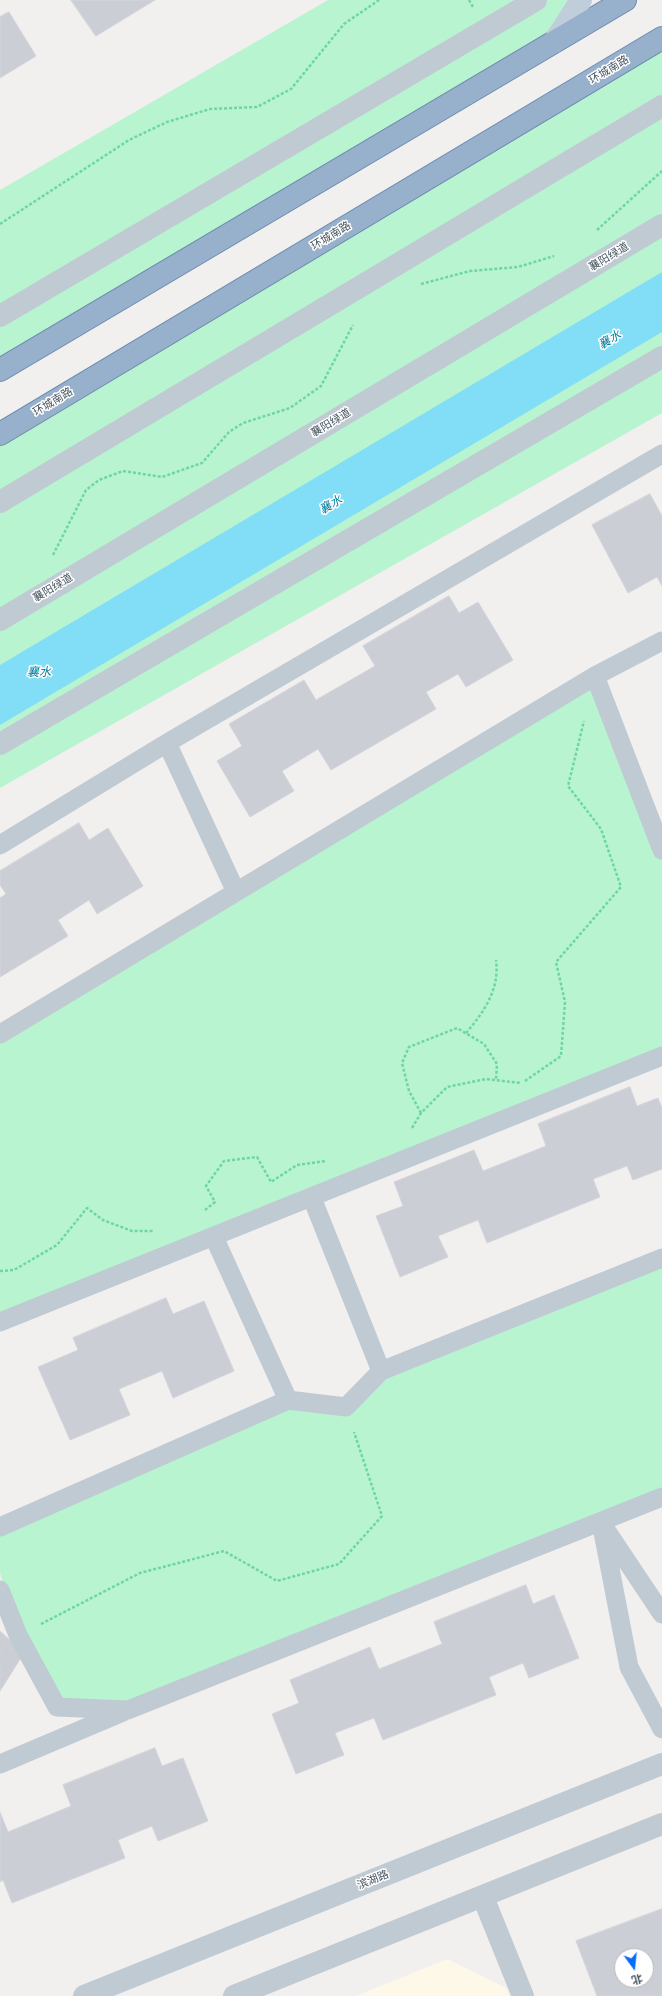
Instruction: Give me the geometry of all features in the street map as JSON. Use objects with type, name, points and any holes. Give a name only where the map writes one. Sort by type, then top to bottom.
[{"type":"highway","points":[[0,370],[625,0]]},
{"type":"highway","name":"环城南路","points":[[0,434],[662,38]]},
{"type":"main road","points":[[554,42],[581,0]]},
{"type":"street","points":[[0,316],[536,0]]},
{"type":"street","points":[[0,502],[662,106]]},
{"type":"street","name":"襄阳绿道","points":[[0,620],[662,225]]},
{"type":"street","points":[[0,744],[662,357]]},
{"type":"street","name":"滨湖路","points":[[84,1996],[662,1764]]},
{"type":"street","points":[[234,1996],[662,1824]]},
{"type":"street","points":[[483,1897],[523,1996]]},
{"type":"lane","points":[[0,845],[167,743],[662,454]]},
{"type":"lane","points":[[0,1034],[595,676],[662,641]]},
{"type":"lane","points":[[595,676],[662,850]]},
{"type":"lane","points":[[167,743],[236,892]]},
{"type":"lane","points":[[0,1322],[312,1198],[662,1056]]},
{"type":"lane","points":[[312,1198],[381,1371]]},
{"type":"lane","points":[[214,1237],[288,1400]]},
{"type":"lane","points":[[0,1527],[288,1400],[346,1406],[381,1371],[662,1258]]},
{"type":"lane","points":[[0,1764],[128,1710],[662,1498]]},
{"type":"lane","points":[[601,1522],[662,1614]]},
{"type":"lane","points":[[601,1522],[629,1668],[662,1729]]},
{"type":"lane","points":[[0,1590],[18,1635],[56,1707],[128,1710]]},
{"type":"path","points":[[0,224],[129,140],[167,122],[210,109],[257,107],[290,89],[344,24],[379,0]]},
{"type":"path","points":[[594,232],[662,171]]},
{"type":"path","points":[[418,285],[470,271],[518,267],[556,255]]},
{"type":"path","points":[[49,560],[86,490],[99,480],[122,471],[162,477],[202,463],[229,432],[243,423],[290,408],[321,386],[339,348],[354,322]]},
{"type":"path","points":[[408,1133],[421,1113],[447,1087],[486,1079],[522,1084],[561,1056],[565,1002],[556,962],[621,887],[601,829],[568,786],[584,720]]},
{"type":"path","points":[[466,1033],[479,1018],[491,998],[498,974],[496,960]]},
{"type":"path","points":[[421,1113],[408,1091],[402,1063],[409,1047],[457,1028],[484,1044],[497,1064],[496,1080]]},
{"type":"path","points":[[203,1211],[215,1202],[206,1186],[224,1161],[257,1157],[271,1182],[297,1165],[334,1160]]},
{"type":"path","points":[[0,1271],[14,1270],[57,1245],[87,1208],[103,1220],[132,1231],[156,1230]]},
{"type":"path","points":[[18,1635],[140,1573],[224,1551],[277,1581],[339,1564],[382,1516],[346,1406]]},
{"type":"shaded area","points":[[447,1959],[506,1988],[509,1996],[356,1996]]},
{"type":"green space","points":[[328,0],[581,0],[554,42],[0,370],[0,190]]},
{"type":"green space","points":[[662,38],[662,413],[0,788],[0,434]]},
{"type":"green space","points":[[595,676],[662,850],[662,1056],[0,1321],[0,1034]]},
{"type":"green space","points":[[662,1258],[662,1497],[128,1710],[57,1707],[18,1635],[0,1573],[0,1527],[288,1400],[346,1406],[381,1371]]},
{"type":"water","name":"襄水","points":[[662,272],[662,332],[0,725],[0,665]]},
{"type":"building","points":[[71,0],[155,0],[96,36]]},
{"type":"building","points":[[9,12],[36,56],[0,78],[0,17]]},
{"type":"building","points":[[650,494],[662,516],[662,586],[657,577],[628,593],[592,525]]},
{"type":"building","points":[[449,596],[459,613],[478,602],[513,660],[466,687],[458,674],[426,692],[436,709],[331,770],[318,749],[282,771],[294,791],[250,817],[217,761],[242,746],[229,724],[304,680],[316,700],[375,666],[363,646]]},
{"type":"building","points":[[79,823],[89,840],[108,828],[143,886],[97,914],[89,900],[58,920],[68,936],[0,977],[0,898],[6,894],[0,885],[0,871]]},
{"type":"building","points":[[630,1087],[637,1106],[658,1098],[662,1108],[662,1169],[633,1180],[627,1166],[593,1179],[600,1197],[487,1243],[478,1220],[438,1236],[448,1257],[400,1277],[376,1216],[403,1206],[394,1182],[474,1150],[483,1171],[546,1146],[538,1124]]},
{"type":"building","points":[[166,1298],[173,1314],[204,1301],[234,1371],[173,1398],[162,1371],[119,1389],[130,1415],[70,1440],[38,1367],[78,1350],[73,1338]]},
{"type":"building","points":[[526,1585],[533,1604],[554,1595],[579,1658],[529,1678],[523,1663],[489,1677],[496,1695],[383,1740],[374,1718],[335,1733],[344,1755],[296,1774],[272,1714],[299,1703],[290,1680],[370,1647],[379,1669],[442,1644],[434,1622]]},
{"type":"building","points":[[0,1631],[24,1653],[0,1691]]},
{"type":"building","points":[[155,1748],[162,1766],[183,1758],[208,1821],[158,1841],[152,1826],[118,1840],[125,1858],[12,1903],[3,1880],[0,1882],[0,1812],[8,1832],[71,1806],[63,1785]]},
{"type":"building","points":[[662,1909],[662,1996],[597,1996],[576,1941]]}]
